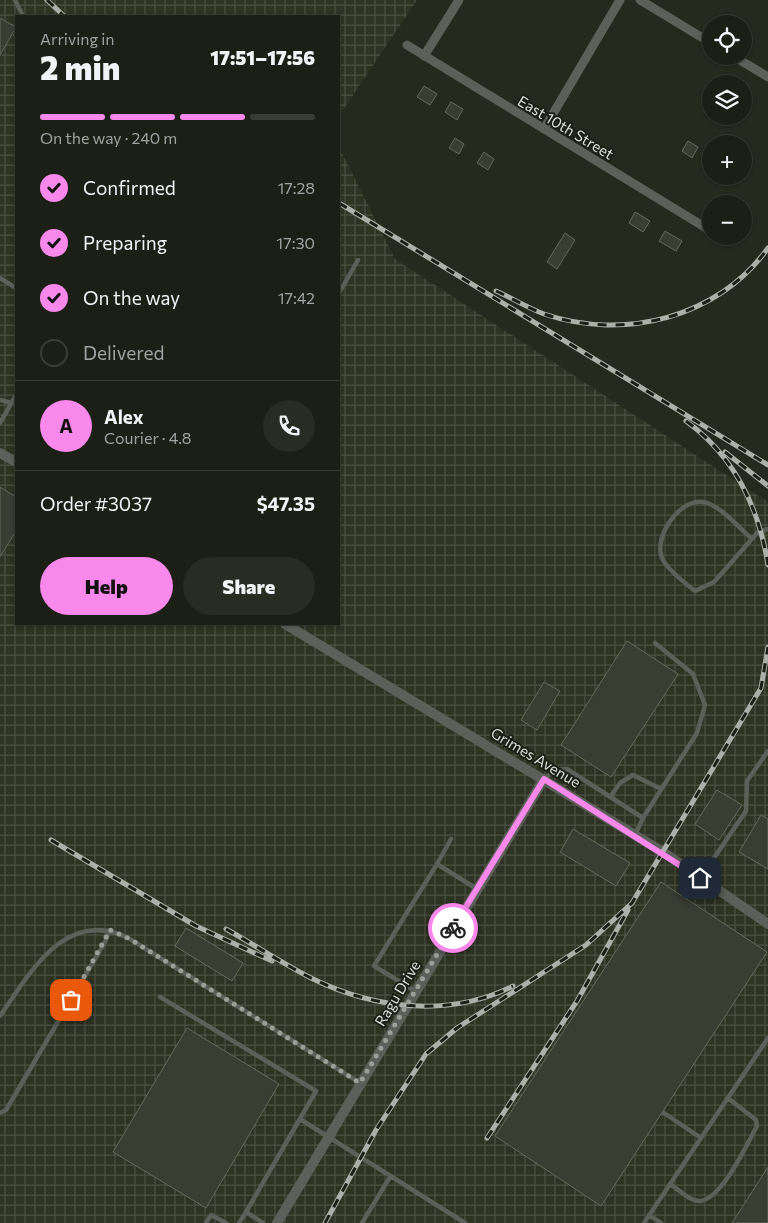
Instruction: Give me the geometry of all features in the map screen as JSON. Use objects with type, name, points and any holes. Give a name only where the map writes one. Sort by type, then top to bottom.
[{"type":"street","points":[[424,56],[458,0]]},
{"type":"street","points":[[544,129],[620,0]]},
{"type":"street","points":[[640,0],[702,38]]},
{"type":"street","name":"East 10th Street","points":[[407,45],[702,226]]},
{"type":"street","points":[[749,65],[768,77]]},
{"type":"street","points":[[0,453],[15,461]]},
{"type":"street","name":"Grimes Avenue","points":[[287,625],[635,835],[768,924]]},
{"type":"street","name":"Ragu Drive","points":[[277,1223],[544,779]]},
{"type":"lane","points":[[15,0],[22,15]]},
{"type":"lane","points":[[340,291],[358,260]]},
{"type":"lane","points":[[0,278],[15,287]]},
{"type":"lane","points":[[0,423],[15,398]]},
{"type":"lane","points":[[0,400],[12,403]]},
{"type":"lane","points":[[752,539],[721,511],[706,503],[692,502],[683,508],[664,529],[659,546],[662,560],[695,591],[714,582],[752,539],[758,532],[768,529]]},
{"type":"lane","points":[[635,835],[643,818],[697,733],[705,705],[693,674],[655,643]]},
{"type":"lane","points":[[700,878],[746,810],[748,781],[768,751]]},
{"type":"lane","points":[[544,779],[556,770],[567,769],[643,818]]},
{"type":"lane","points":[[610,797],[620,783],[633,775],[661,789]]},
{"type":"lane","points":[[415,991],[374,966],[451,839]]},
{"type":"lane","points":[[437,864],[478,889]]},
{"type":"lane","points":[[0,1016],[42,957],[76,933],[90,929],[110,930],[130,939],[360,1083]]},
{"type":"lane","points":[[0,1113],[6,1110],[110,930]]},
{"type":"lane","points":[[160,997],[316,1091],[239,1223]]},
{"type":"lane","points":[[644,1223],[768,1038]]},
{"type":"lane","points":[[670,1184],[692,1199],[700,1201],[710,1198],[720,1189],[757,1126],[756,1120],[728,1098]]},
{"type":"lane","points":[[664,1113],[701,1138]]},
{"type":"lane","points":[[300,1119],[465,1223]]},
{"type":"lane","points":[[362,1223],[390,1177]]},
{"type":"lane","points":[[246,1212],[262,1223]]},
{"type":"lane","points":[[206,1223],[211,1215],[226,1223]]},
{"type":"lane","points":[[649,1215],[661,1223]]},
{"type":"shaded area","points":[[0,0],[417,0],[340,115],[340,15],[15,15],[15,625],[340,625],[340,149],[395,259],[768,502],[768,1223],[0,1223]]},
{"type":"building","points":[[0,18],[15,26],[15,29],[0,55]]},
{"type":"building","points":[[424,86],[437,94],[430,105],[417,97]]},
{"type":"building","points":[[451,102],[463,109],[457,120],[445,112]]},
{"type":"building","points":[[455,138],[464,144],[459,154],[449,148]]},
{"type":"building","points":[[688,141],[698,147],[692,158],[682,151]]},
{"type":"building","points":[[484,152],[494,159],[488,170],[477,163]]},
{"type":"building","points":[[635,212],[650,221],[643,232],[629,223]]},
{"type":"building","points":[[665,231],[682,241],[676,251],[659,241]]},
{"type":"building","points":[[565,233],[575,240],[557,269],[547,262]]},
{"type":"building","points":[[0,487],[15,496],[15,533],[0,557]]},
{"type":"building","points":[[627,641],[678,674],[611,777],[561,745]]},
{"type":"building","points":[[544,682],[560,691],[537,730],[521,720]]},
{"type":"building","points":[[717,790],[742,805],[719,840],[695,824]]},
{"type":"building","points":[[761,815],[768,819],[768,869],[739,852]]},
{"type":"building","points":[[573,829],[630,863],[616,886],[560,852]]},
{"type":"building","points":[[661,882],[767,952],[601,1206],[495,1136]]},
{"type":"building","points":[[186,928],[243,963],[232,981],[175,946]]},
{"type":"building","points":[[187,1028],[279,1084],[206,1208],[113,1152]]},
{"type":"building","points":[[768,1167],[768,1223],[732,1223]]},
{"type":"railway","points":[[47,0],[63,15]]},
{"type":"railway","points":[[340,204],[768,465]]},
{"type":"railway","points":[[496,291],[544,314],[575,322],[606,325],[637,323],[667,317],[696,307],[723,292],[747,272],[768,248]]},
{"type":"railway","points":[[686,421],[718,450],[742,485],[758,523],[768,565]]},
{"type":"railway","points":[[725,452],[768,486]]},
{"type":"railway","points":[[325,1223],[376,1130],[426,1054],[457,1028],[586,945],[632,903],[761,688],[768,647]]},
{"type":"railway","points":[[51,840],[196,926],[272,961]]},
{"type":"railway","points":[[487,1138],[577,1001],[628,910]]},
{"type":"railway","points":[[226,929],[313,979],[337,989],[387,1003],[413,1006],[464,1003],[489,996],[513,986]]},
{"type":"way so far","points":[[71,1000],[110,930],[130,939],[360,1083],[453,928]]},
{"type":"route","points":[[453,928],[544,779],[664,852],[700,878]]}]
